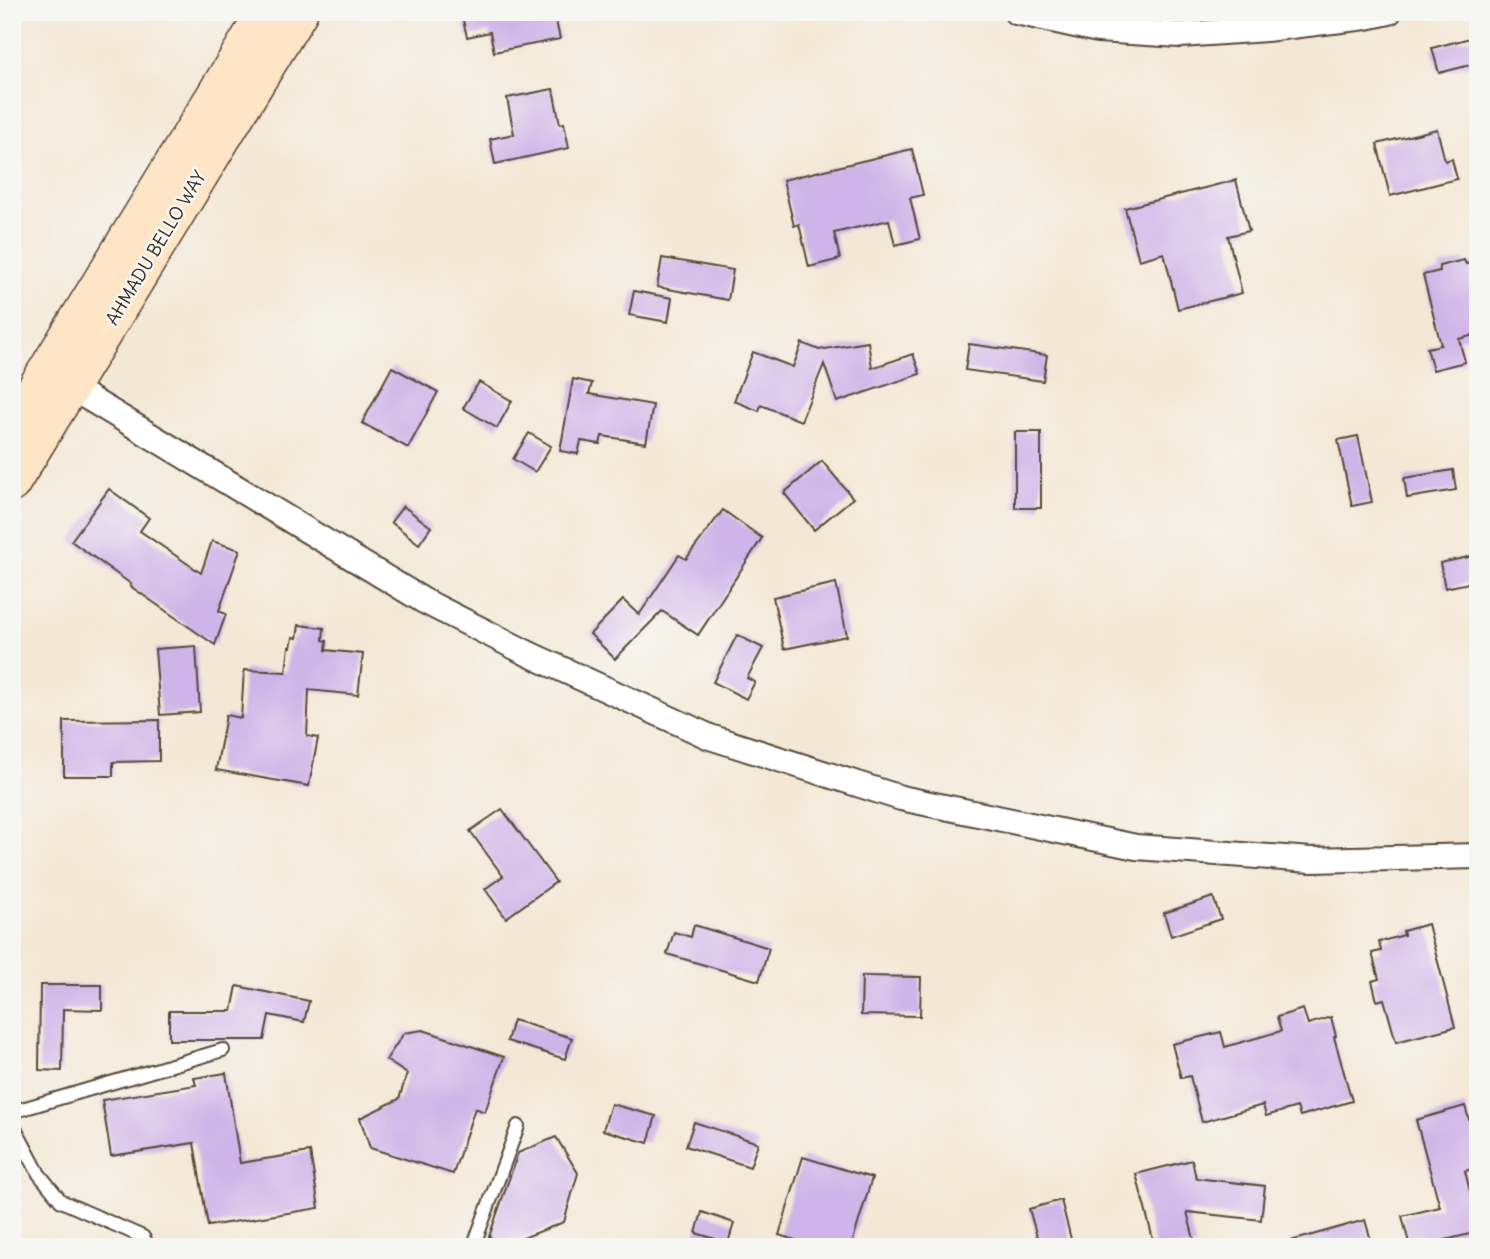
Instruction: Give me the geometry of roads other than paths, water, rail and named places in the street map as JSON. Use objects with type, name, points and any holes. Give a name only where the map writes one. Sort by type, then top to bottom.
[{"type":"main road","name":"AHMADU BELLO WAY","points":[[12,484],[58,379],[265,12]]},
{"type":"main road","name":"AHMADU BELLO WAY","points":[[12,426],[58,379],[300,12]]},
{"type":"street","points":[[1016,12],[1098,30],[1180,36],[1269,20],[1366,17],[1389,12]]},
{"type":"street","points":[[58,379],[424,601],[531,655],[710,737],[901,799],[1136,847],[1311,860],[1478,856]]},
{"type":"lane","points":[[12,1112],[223,1050]]},
{"type":"lane","points":[[12,1123],[39,1174],[61,1201],[143,1237],[149,1247]]},
{"type":"lane","points":[[473,1247],[518,1126]]}]
